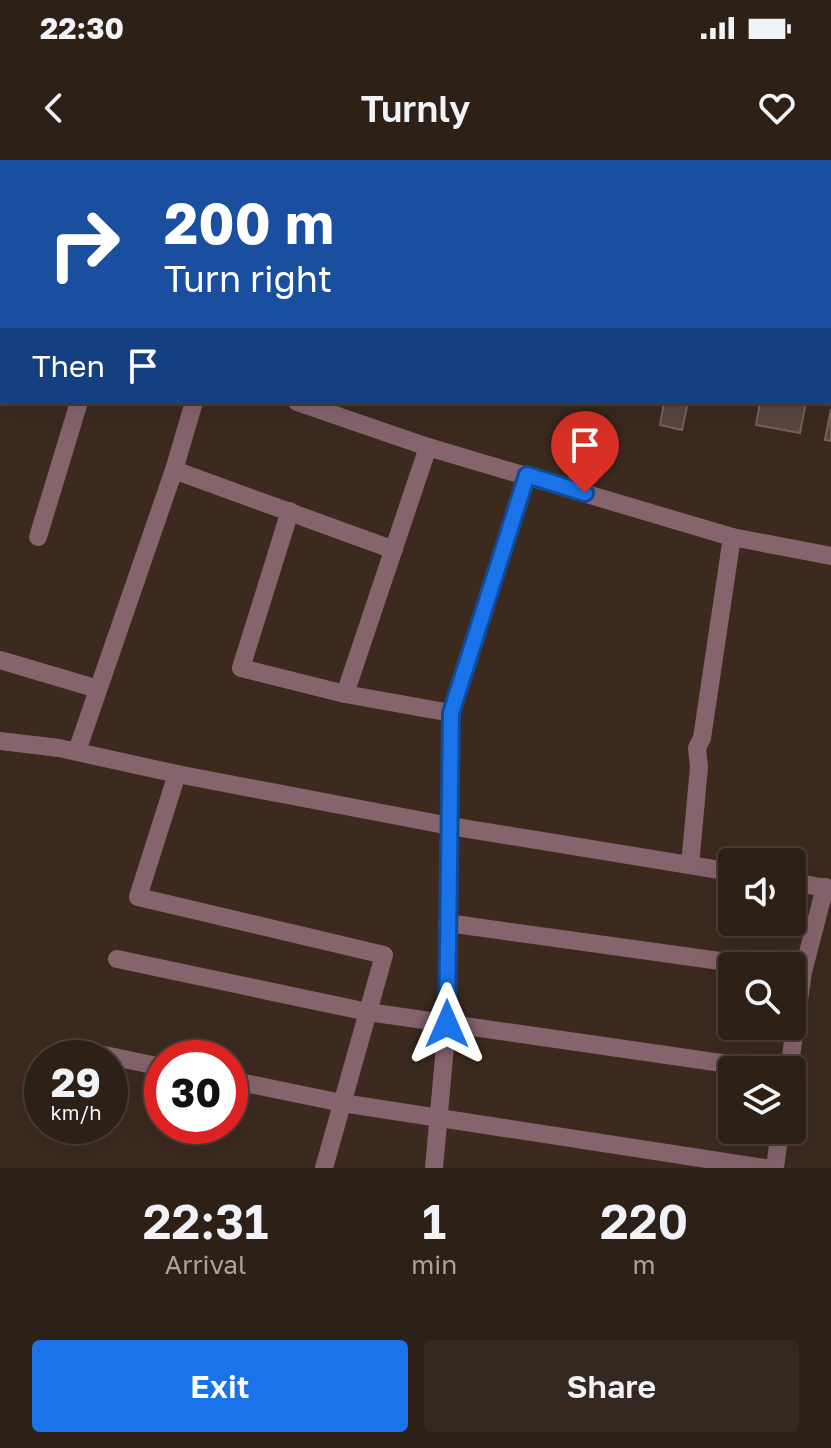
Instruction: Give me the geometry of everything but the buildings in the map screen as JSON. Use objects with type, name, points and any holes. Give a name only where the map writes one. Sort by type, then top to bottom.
[{"type":"street","points":[[38,537],[78,404]]},
{"type":"street","points":[[77,751],[174,470],[193,404]]},
{"type":"street","points":[[303,404],[428,447],[732,537],[831,556]]},
{"type":"street","points":[[345,694],[428,447]]},
{"type":"street","points":[[174,470],[394,550]]},
{"type":"street","points":[[434,1168],[447,1024],[451,713],[527,475]]},
{"type":"street","points":[[290,511],[241,668],[345,694],[451,713]]},
{"type":"street","points":[[690,865],[699,767],[697,748],[702,738],[732,537]]},
{"type":"street","points":[[0,660],[98,689]]},
{"type":"street","points":[[0,741],[77,751],[177,774],[450,826],[718,870]]},
{"type":"street","points":[[177,774],[138,897],[384,955],[324,1168]]},
{"type":"street","points":[[805,952],[829,888],[806,884]]},
{"type":"street","points":[[447,923],[718,961]]},
{"type":"street","points":[[117,959],[368,1012],[718,1063]]},
{"type":"street","points":[[248,1084],[342,1103],[765,1168]]},
{"type":"street","points":[[775,1168],[778,1144]]},
{"type":"route","points":[[447,1024],[451,713],[527,475],[585,493]]}]
